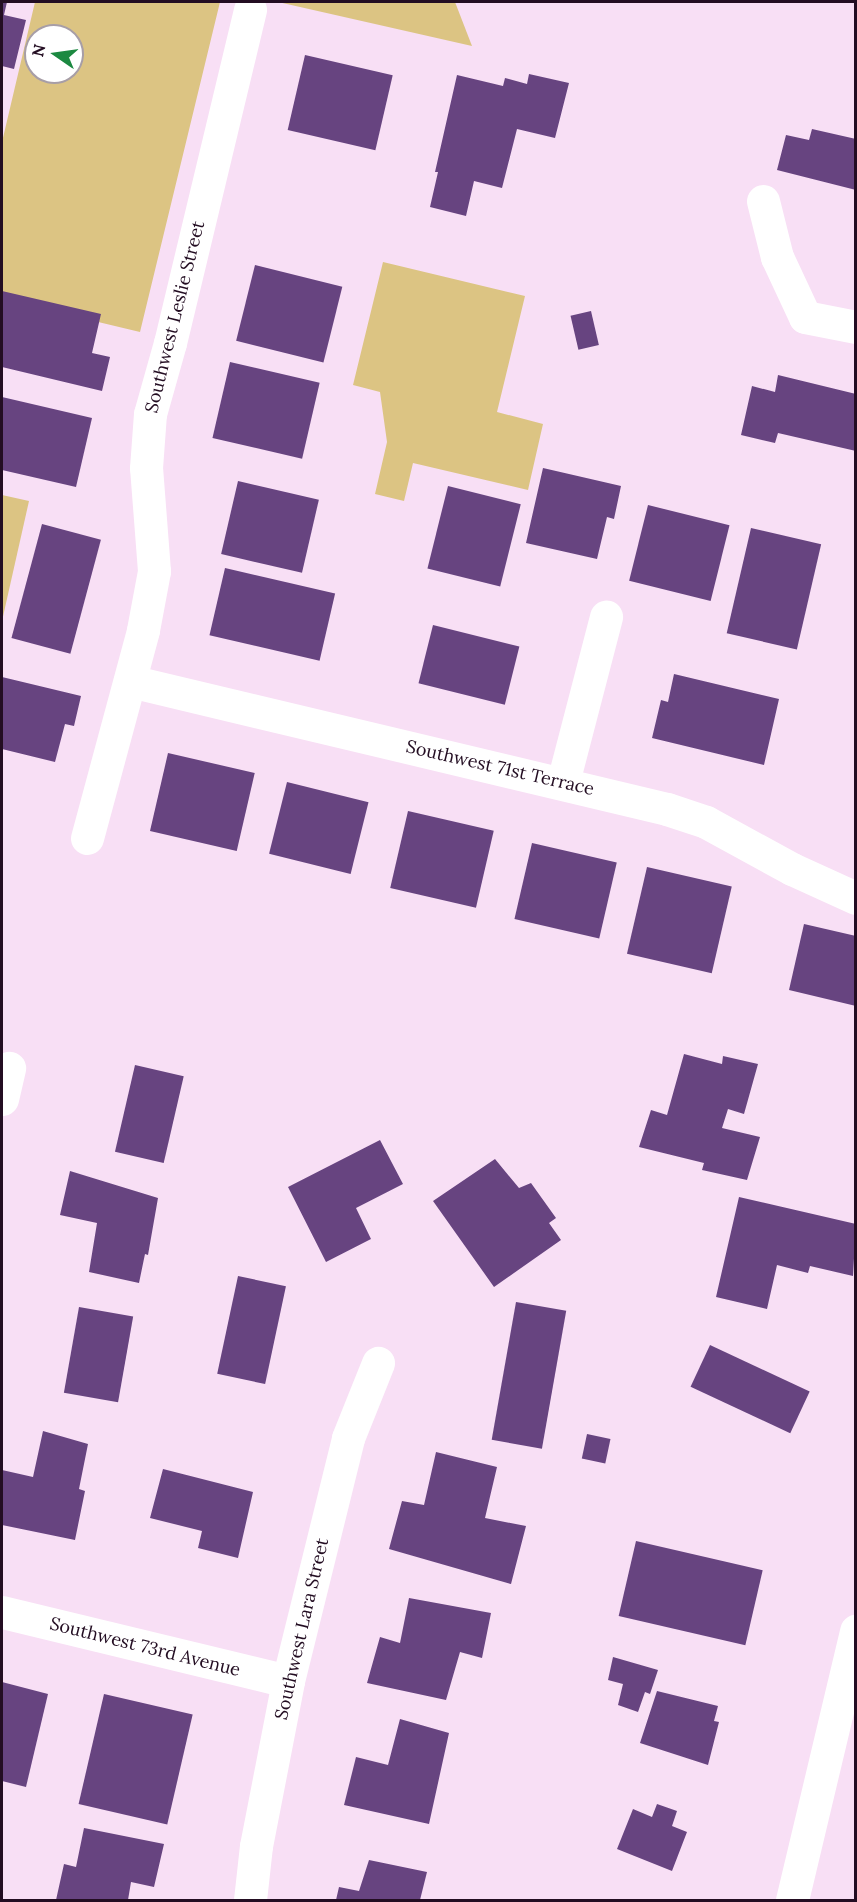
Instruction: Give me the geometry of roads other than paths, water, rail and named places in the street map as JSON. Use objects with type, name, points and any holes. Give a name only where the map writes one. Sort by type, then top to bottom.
[{"type":"street","name":"Southwest Leslie Street","points":[[87,838],[130,681],[154,571],[146,468],[150,414],[170,343],[250,9]]},
{"type":"street","points":[[764,201],[777,257],[805,317],[855,327]]},
{"type":"street","points":[[563,782],[606,616]]},
{"type":"street","name":"Southwest 71st Terrace","points":[[130,681],[667,808],[706,822],[792,869],[855,898]]},
{"type":"street","name":"Southwest Lara Street","points":[[250,1900],[256,1846],[288,1681],[348,1438],[378,1363]]},
{"type":"street","name":"Southwest 73rd Avenue","points":[[2,1612],[288,1681]]},
{"type":"street","points":[[792,1900],[855,1631]]}]
